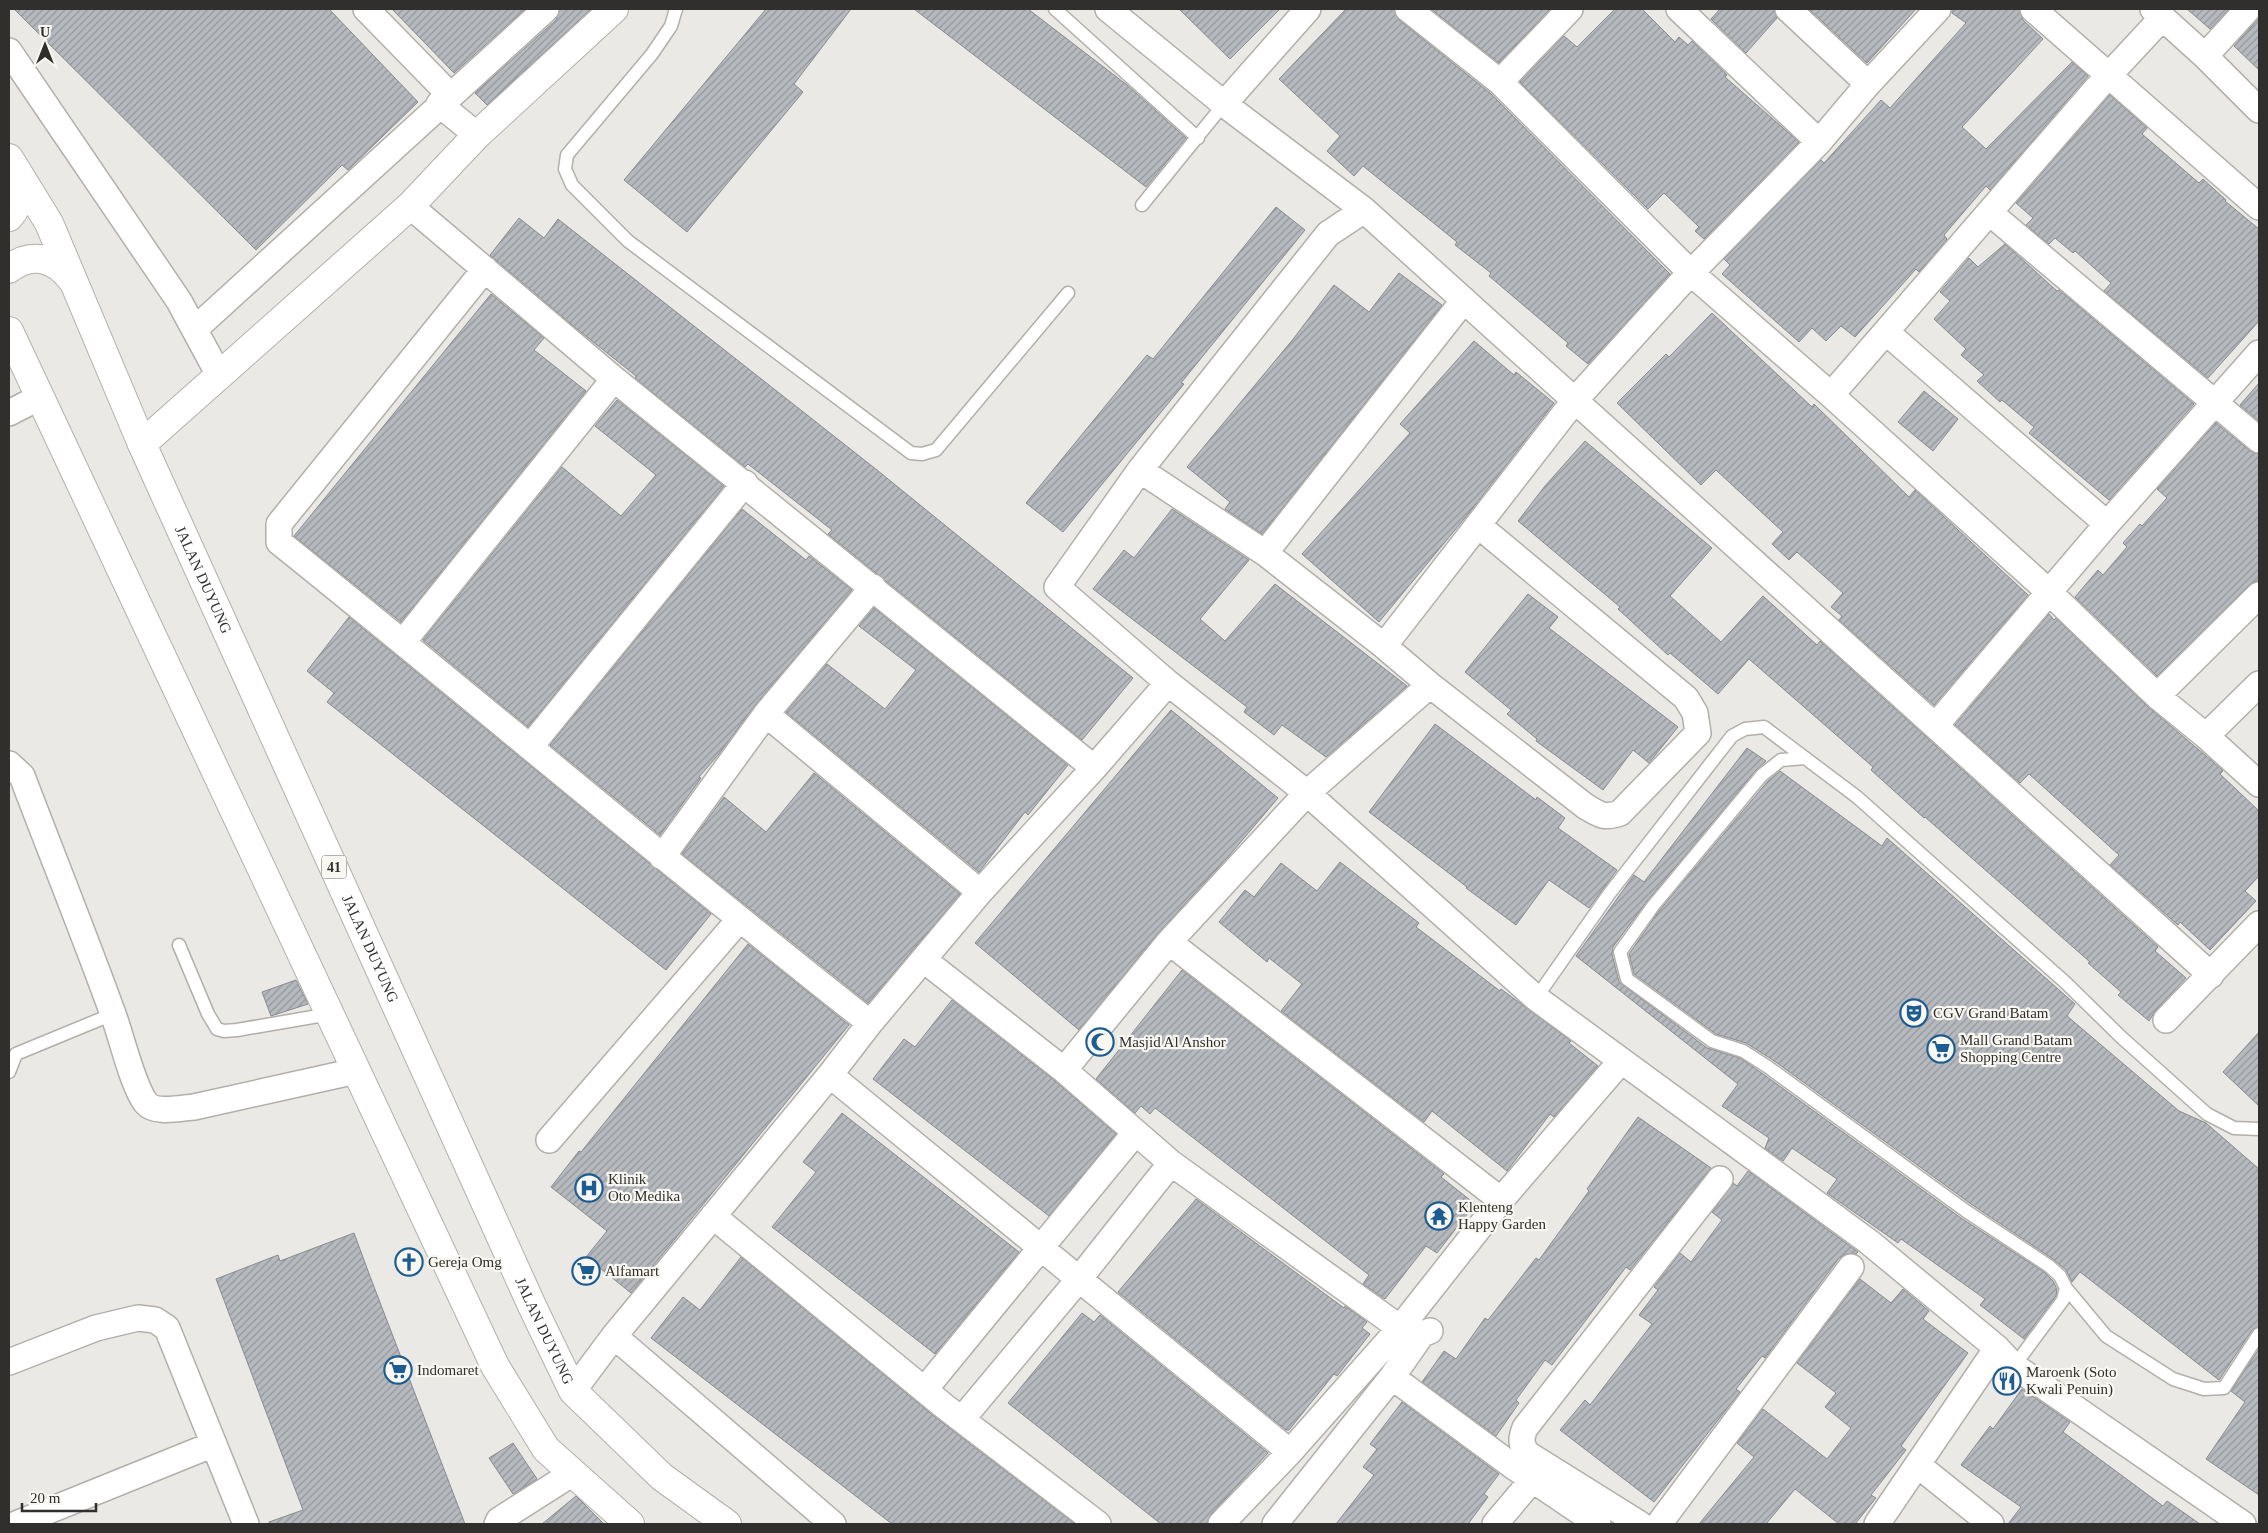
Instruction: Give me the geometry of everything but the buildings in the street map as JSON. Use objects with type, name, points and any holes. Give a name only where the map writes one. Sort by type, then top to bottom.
[{"type":"main road","points":[[142,444],[410,206],[477,136],[614,9]]},
{"type":"main road","points":[[9,217],[18,206],[21,193],[20,180],[12,163]]},
{"type":"main road","name":"JALAN DUYUNG","points":[[12,163],[49,223],[142,444],[533,1308],[573,1391],[662,1477],[728,1524]]},
{"type":"main road","points":[[9,269],[16,262],[29,258],[41,258],[53,262],[64,269],[71,279]]},
{"type":"main road","points":[[9,332],[495,1366],[546,1449],[630,1524]]},
{"type":"street","points":[[366,9],[477,136]]},
{"type":"street","points":[[195,329],[546,9]]},
{"type":"street","points":[[1108,9],[1224,104],[1364,210],[2211,975]]},
{"type":"street","points":[[1224,104],[1308,9]]},
{"type":"street","points":[[1408,9],[1500,82],[1691,273],[1831,394],[2049,592],[2157,696],[2206,736],[2259,784]]},
{"type":"street","points":[[1500,82],[1570,9]]},
{"type":"street","points":[[1679,9],[1819,142]]},
{"type":"street","points":[[1788,9],[1868,84]]},
{"type":"street","points":[[1384,646],[1575,400],[1691,273],[1819,142],[1868,84],[1938,9]]},
{"type":"street","points":[[2033,9],[2112,72],[2259,207]]},
{"type":"street","points":[[2205,56],[2248,9]]},
{"type":"street","points":[[1831,394],[1990,213],[2155,20],[2205,56],[2259,110]]},
{"type":"street","points":[[9,51],[179,300],[219,375]]},
{"type":"street","points":[[410,206],[614,379],[746,483],[1094,768]]},
{"type":"street","points":[[1364,210],[1328,234],[1140,470],[1057,587],[1168,684],[1306,793],[1536,998],[1869,1242],[1997,1348],[2014,1366],[2229,1520]]},
{"type":"street","points":[[1990,213],[2259,440]]},
{"type":"street","points":[[485,269],[280,524],[279,542],[739,920],[870,1023]]},
{"type":"street","points":[[1265,554],[1464,300]]},
{"type":"street","points":[[1886,332],[2107,524]]},
{"type":"street","points":[[1936,725],[2107,524],[2259,353]]},
{"type":"street","points":[[403,642],[614,379]]},
{"type":"street","points":[[9,413],[40,397]]},
{"type":"street","points":[[1140,470],[1265,554],[1384,646],[1430,686],[1602,817],[1609,817],[1620,813],[1698,733],[1695,713],[1686,698],[1479,526]]},
{"type":"street","points":[[530,747],[746,483]]},
{"type":"street","points":[[662,857],[766,714],[873,587]]},
{"type":"street","points":[[2157,696],[2259,595]]},
{"type":"street","points":[[573,1391],[614,1336],[870,1023],[980,892],[1168,684]]},
{"type":"street","points":[[2206,736],[2259,684]]},
{"type":"street","points":[[1064,1070],[1169,942],[1306,793],[1430,686]]},
{"type":"street","points":[[766,714],[980,892]]},
{"type":"street","points":[[9,764],[22,776],[113,1014],[136,1083],[146,1104],[154,1108],[194,1107],[356,1071]]},
{"type":"street","points":[[549,1140],[739,920]]},
{"type":"street","points":[[2166,1020],[2259,924]]},
{"type":"street","points":[[1169,942],[1502,1200]]},
{"type":"street","points":[[924,960],[1064,1070],[1171,1163],[1400,1328]]},
{"type":"street","points":[[1221,1524],[1290,1452],[1400,1328],[1502,1200],[1621,1061]]},
{"type":"street","points":[[830,1074],[1290,1452]]},
{"type":"street","points":[[925,1389],[1135,1133]]},
{"type":"street","points":[[962,1419],[1079,1279],[1171,1163]]},
{"type":"street","points":[[1640,1524],[1528,1454],[1522,1448],[1521,1438],[1531,1420],[1720,1179]]},
{"type":"street","points":[[713,1216],[962,1419],[1098,1524]]},
{"type":"street","points":[[1660,1524],[1851,1267]]},
{"type":"street","points":[[9,1362],[96,1328],[138,1318],[155,1320],[167,1328],[246,1524]]},
{"type":"street","points":[[1275,1524],[1392,1377],[1422,1334],[1430,1331]]},
{"type":"street","points":[[614,1336],[834,1524]]},
{"type":"street","points":[[1877,1524],[1919,1466],[1997,1348]]},
{"type":"street","points":[[1392,1377],[1598,1524]]},
{"type":"street","points":[[16,1524],[214,1444]]},
{"type":"street","points":[[1919,1466],[1991,1524]]},
{"type":"street","points":[[497,1524],[499,1520],[573,1473]]},
{"type":"street","points":[[1496,1524],[1533,1479]]},
{"type":"lane","points":[[676,9],[672,26],[652,54],[567,155],[564,169],[572,185],[628,241],[911,453],[922,454],[936,450],[1068,293]]},
{"type":"lane","points":[[1055,9],[1198,138]]},
{"type":"lane","points":[[1142,204],[1224,104]]},
{"type":"lane","points":[[1536,998],[1609,894],[1732,736],[1745,729],[1764,727],[1857,797],[2066,983],[2121,1037],[2207,1114],[2234,1128],[2259,1128]]},
{"type":"lane","points":[[1806,758],[1781,760],[1762,775],[1653,906],[1620,952],[1627,979],[1712,1041],[1743,1051],[1768,1067],[1966,1211],[2049,1266],[2060,1276],[2066,1288],[2106,1336],[2173,1379],[2204,1389],[2224,1388],[2259,1334]]},
{"type":"lane","points":[[179,945],[208,1014],[217,1029],[224,1031],[237,1030],[330,1014]]},
{"type":"lane","points":[[9,1072],[16,1054],[113,1014]]},
{"type":"lane","points":[[2014,1366],[2063,1300],[2066,1288]]},
{"type":"place","name":"CGV Grand Batam","points":[[1914,1013]]},
{"type":"place","name":"Masjid Al Anshor","points":[[1100,1042]]},
{"type":"place","name":"Mall Grand Batam Shopping Centre","points":[[1941,1049]]},
{"type":"place","name":"Klinik Oto Medika","points":[[589,1188]]},
{"type":"place","name":"Klenteng Happy Garden","points":[[1439,1216]]},
{"type":"place","name":"Gereja Omg","points":[[409,1262]]},
{"type":"place","name":"Alfamart","points":[[586,1271]]},
{"type":"place","name":"Indomaret","points":[[398,1370]]},
{"type":"place","name":"Maroenk (Soto Kwali Penuin)","points":[[2007,1381]]}]
